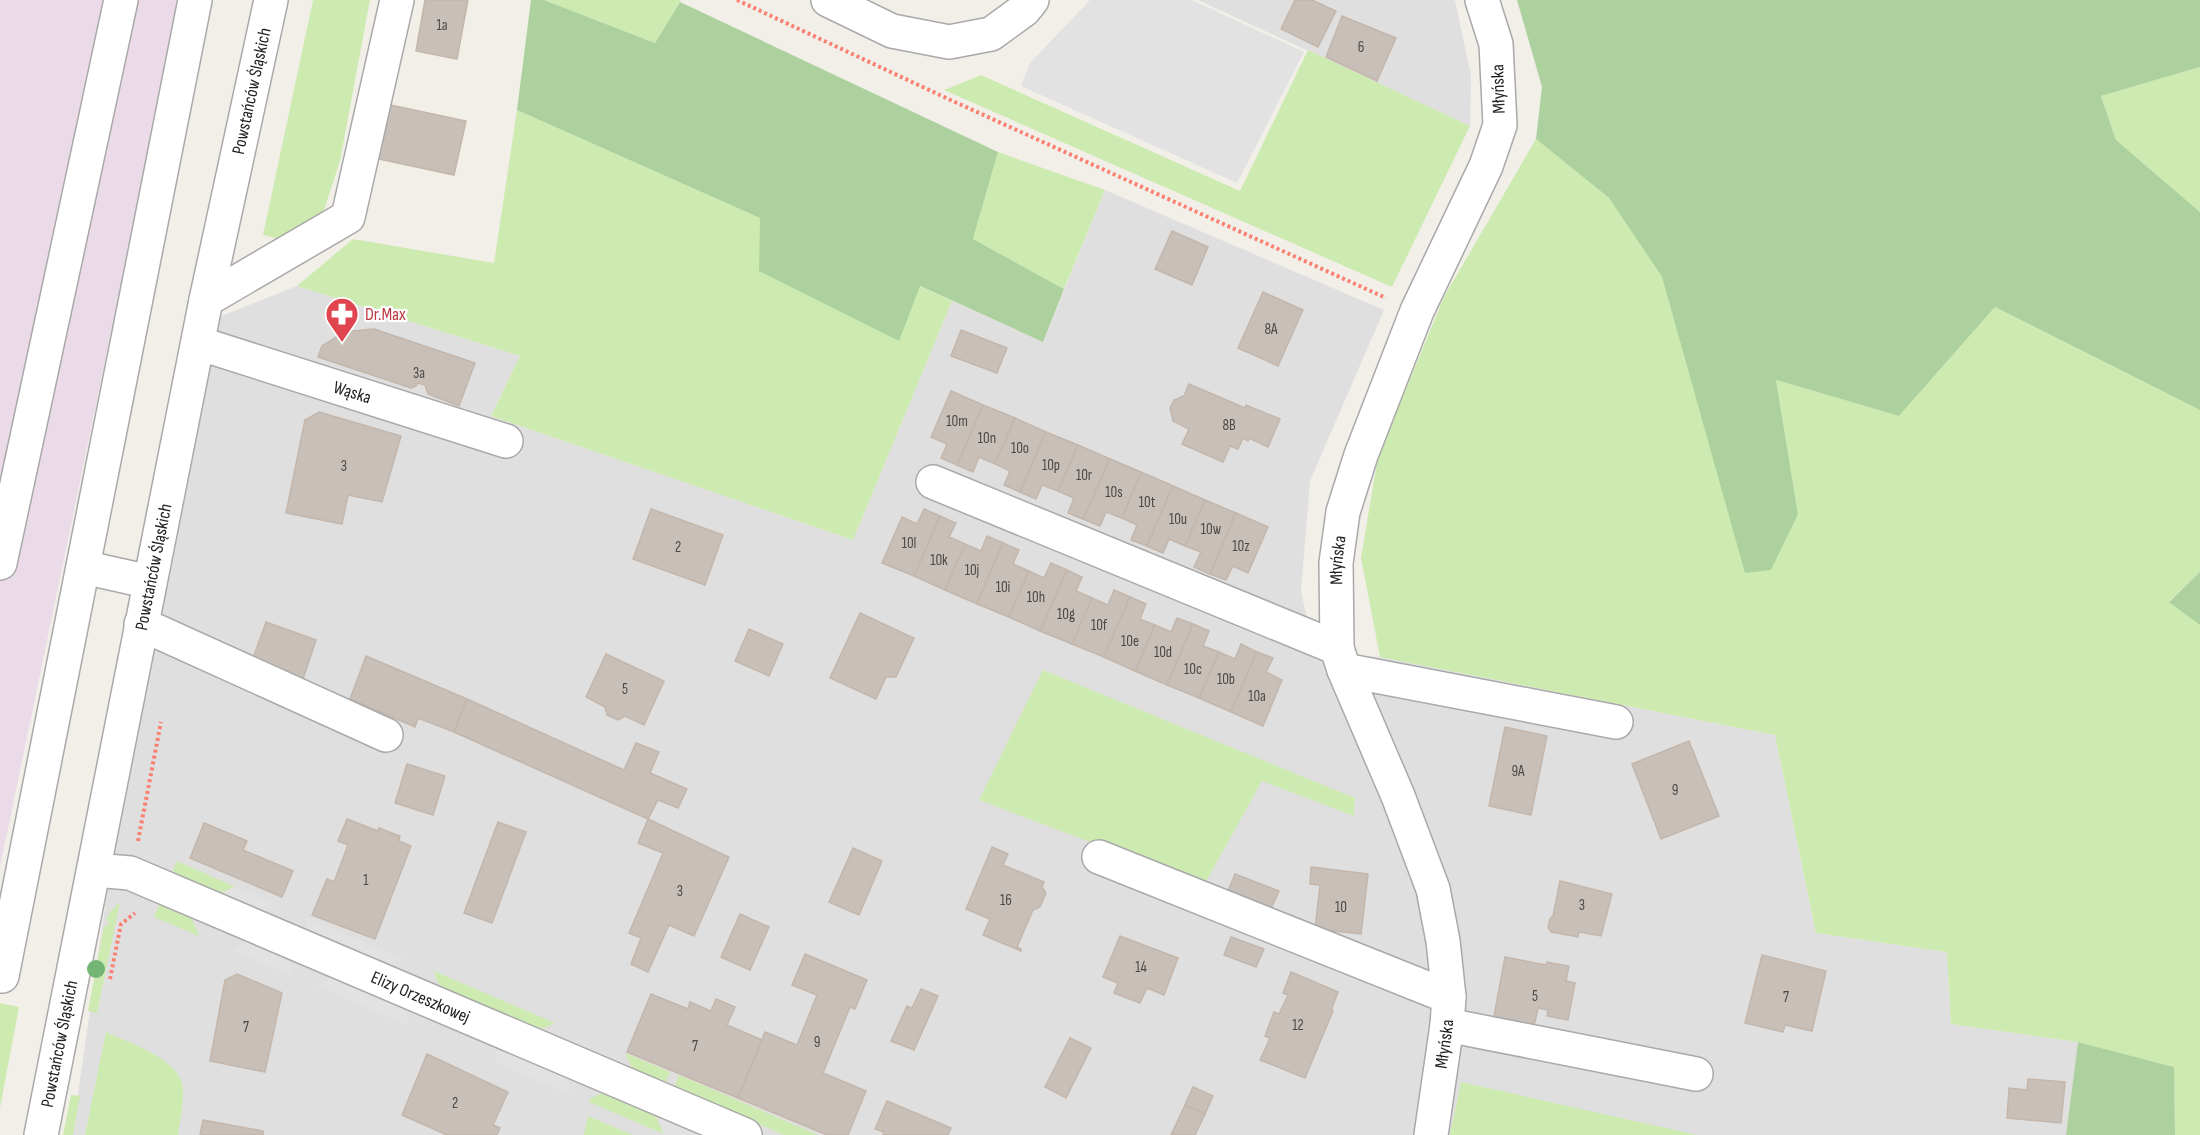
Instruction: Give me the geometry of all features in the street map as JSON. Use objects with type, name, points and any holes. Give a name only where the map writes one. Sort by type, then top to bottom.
[{"type":"street","points":[[0,562],[121,0]]},
{"type":"street","points":[[2,976],[195,0]]},
{"type":"street","name":"Powstańców Śląskich","points":[[41,1135],[206,300],[271,0]]},
{"type":"street","points":[[206,300],[348,217],[397,0]]},
{"type":"street","points":[[828,0],[892,31],[950,42],[990,34],[1024,10],[1032,0]]},
{"type":"street","name":"Młyńska","points":[[1431,1135],[1448,1011],[1443,941],[1433,889],[1398,796],[1340,659],[1336,563],[1343,512],[1361,455],[1417,311],[1486,166],[1500,125],[1496,44],[1482,0]]},
{"type":"street","name":"Wąska","points":[[198,343],[506,441]]},
{"type":"street","points":[[933,482],[1340,659],[1616,722]]},
{"type":"street","points":[[83,567],[150,582]]},
{"type":"street","points":[[141,624],[386,735]]},
{"type":"street","points":[[1099,857],[1448,1011],[1695,1074]]},
{"type":"street","name":"Elizy Orzeszkowej","points":[[94,870],[130,873],[745,1135]]},
{"type":"path","points":[[737,0],[944,97],[1417,311]]},
{"type":"path","points":[[108,989],[121,924],[141,909]]},
{"type":"shaded area","points":[[0,0],[180,0],[0,867]]},
{"type":"shaded area","points":[[1090,0],[1192,0],[1304,52],[1237,183],[1021,86],[1030,63]]},
{"type":"shaded area","points":[[1198,0],[1455,0],[1471,76],[1470,126]]},
{"type":"shaded area","points":[[1105,190],[1384,310],[1310,481],[1301,591],[1314,653],[1380,657],[1775,735],[1816,933],[1947,952],[1951,1024],[2078,1042],[2066,1135],[72,1135],[107,893],[221,316],[297,286],[520,356],[491,416],[853,540],[952,301],[1043,342]]},
{"type":"shaded area","points":[[235,887],[277,905],[263,913],[218,894]]},
{"type":"shaded area","points":[[305,917],[404,959],[382,964],[309,933]]},
{"type":"shaded area","points":[[246,942],[288,960],[294,977],[230,949]]},
{"type":"shaded area","points":[[332,977],[404,1009],[411,1027],[316,985]]},
{"type":"shaded area","points":[[495,1047],[566,1078],[570,1088],[568,1094],[496,1062]]},
{"type":"shaded area","points":[[656,1116],[700,1135],[664,1134]]},
{"type":"green space","points":[[313,0],[370,0],[340,161],[324,210],[302,229],[283,240],[263,235]]},
{"type":"green space","points":[[531,0],[544,0],[655,43],[680,2],[998,152],[973,239],[1064,289],[1043,342],[920,286],[899,341],[759,271],[760,218],[517,110]]},
{"type":"green space","points":[[544,0],[681,0],[655,43]]},
{"type":"green space","points":[[1517,0],[2200,0],[2200,67],[2101,96],[2116,140],[2200,212],[2200,410],[1995,307],[1899,416],[1776,380],[1798,514],[1771,570],[1745,573],[1662,277],[1609,198],[1536,139],[1542,87]]},
{"type":"green space","points":[[1308,50],[1470,126],[1392,287],[944,90],[981,75],[1240,191]]},
{"type":"green space","points":[[2200,67],[2200,212],[2116,140],[2101,96]]},
{"type":"green space","points":[[517,110],[760,218],[898,340],[919,286],[952,301],[853,540],[491,416],[520,356],[297,286],[353,239],[494,263]]},
{"type":"green space","points":[[1536,139],[1609,198],[1662,277],[1746,573],[1798,514],[1776,380],[1899,416],[1995,307],[2200,410],[2200,572],[2169,601],[2200,625],[2200,1135],[2175,1135],[2174,1067],[2078,1042],[1951,1024],[1947,952],[1816,933],[1775,735],[1380,657],[1361,558],[1378,456],[1444,297]]},
{"type":"green space","points":[[998,152],[1105,190],[1064,289],[973,239]]},
{"type":"green space","points":[[2200,572],[2200,625],[2169,602]]},
{"type":"green space","points":[[1043,670],[1355,798],[1354,816],[1262,781],[1204,885],[979,800]]},
{"type":"green space","points":[[177,861],[235,887],[218,894],[171,875]]},
{"type":"green space","points":[[120,902],[97,1013],[88,1011],[104,926],[108,926],[109,921],[106,920],[110,912]]},
{"type":"green space","points":[[159,905],[192,919],[199,936],[154,917]]},
{"type":"green space","points":[[434,971],[555,1023],[544,1028],[533,1027],[446,991],[437,981]]},
{"type":"green space","points":[[0,1003],[19,1007],[0,1108]]},
{"type":"green space","points":[[106,1032],[164,1060],[180,1078],[183,1094],[178,1135],[85,1135]]},
{"type":"green space","points":[[2078,1042],[2174,1067],[2175,1135],[2066,1135]]},
{"type":"green space","points":[[625,1053],[670,1072],[665,1084],[633,1070]]},
{"type":"green space","points":[[679,1075],[818,1135],[784,1135],[674,1088]]},
{"type":"green space","points":[[1461,1082],[1697,1135],[1450,1135]]},
{"type":"green space","points":[[602,1093],[656,1116],[664,1134],[589,1102],[591,1098]]},
{"type":"green space","points":[[71,1095],[80,1096],[73,1135],[63,1135]]},
{"type":"green space","points":[[588,1116],[633,1135],[584,1135]]},
{"type":"building","points":[[425,0],[468,0],[457,59],[416,51]]},
{"type":"building","points":[[1295,0],[1312,0],[1336,11],[1318,47],[1281,29]]},
{"type":"building","points":[[1342,16],[1396,38],[1377,81],[1326,57]]},
{"type":"building","points":[[386,104],[466,121],[454,175],[374,158]]},
{"type":"building","points":[[1172,231],[1208,247],[1192,285],[1155,269]]},
{"type":"building","points":[[1263,292],[1303,310],[1278,366],[1238,348]]},
{"type":"building","points":[[374,329],[475,363],[459,406],[428,394],[425,385],[418,383],[411,388],[318,357],[322,346],[338,336],[353,331]]},
{"type":"building","points":[[961,330],[1007,348],[997,373],[951,356]]},
{"type":"building","points":[[1189,384],[1245,408],[1246,405],[1280,419],[1268,447],[1249,438],[1248,441],[1243,438],[1238,449],[1230,446],[1223,462],[1182,444],[1189,429],[1173,421],[1170,408],[1174,400],[1184,396]]},
{"type":"building","points":[[951,391],[983,405],[957,465],[941,458],[947,444],[931,437]]},
{"type":"building","points":[[983,405],[1015,418],[995,464],[979,457],[973,472],[957,465]]},
{"type":"building","points":[[319,412],[401,436],[382,502],[348,495],[342,524],[286,513],[305,420]]},
{"type":"building","points":[[1015,418],[1046,432],[1020,492],[1004,485],[1010,471],[995,464]]},
{"type":"building","points":[[1046,432],[1078,445],[1058,491],[1042,485],[1036,499],[1020,492]]},
{"type":"building","points":[[1078,445],[1110,459],[1083,519],[1068,513],[1074,498],[1058,491]]},
{"type":"building","points":[[1110,459],[1141,472],[1122,518],[1106,512],[1100,526],[1083,519]]},
{"type":"building","points":[[1141,472],[1173,486],[1147,546],[1131,540],[1137,525],[1122,518]]},
{"type":"building","points":[[1173,486],[1205,500],[1185,546],[1169,539],[1163,553],[1147,546]]},
{"type":"building","points":[[1205,500],[1236,513],[1210,574],[1194,567],[1201,552],[1185,546]]},
{"type":"building","points":[[651,509],[723,535],[705,585],[633,559]]},
{"type":"building","points":[[924,509],[940,516],[914,576],[882,563],[902,517],[917,524]]},
{"type":"building","points":[[1236,513],[1268,527],[1248,573],[1233,566],[1226,580],[1210,574]]},
{"type":"building","points":[[940,516],[956,523],[949,537],[965,544],[945,590],[914,576]]},
{"type":"building","points":[[987,536],[1003,543],[977,604],[945,590],[965,544],[981,551]]},
{"type":"building","points":[[1003,543],[1019,550],[1013,564],[1029,571],[1009,617],[977,604]]},
{"type":"building","points":[[1051,563],[1067,570],[1040,631],[1009,617],[1029,571],[1044,578]]},
{"type":"building","points":[[1067,570],[1082,577],[1076,591],[1092,598],[1072,644],[1040,631]]},
{"type":"building","points":[[1114,590],[1130,597],[1104,657],[1072,644],[1092,598],[1108,605]]},
{"type":"building","points":[[1130,597],[1146,604],[1140,619],[1155,625],[1135,671],[1104,657]]},
{"type":"building","points":[[860,613],[914,638],[896,677],[886,677],[876,699],[830,678]]},
{"type":"building","points":[[1177,618],[1193,624],[1167,685],[1135,671],[1155,625],[1171,632]]},
{"type":"building","points":[[266,622],[316,640],[303,679],[252,661]]},
{"type":"building","points":[[1193,624],[1209,631],[1203,646],[1219,652],[1199,698],[1167,685]]},
{"type":"building","points":[[749,629],[783,644],[769,676],[735,661]]},
{"type":"building","points":[[1241,644],[1257,652],[1231,712],[1199,698],[1219,652],[1235,659]]},
{"type":"building","points":[[1257,652],[1273,658],[1266,672],[1282,680],[1263,726],[1231,712]]},
{"type":"building","points":[[606,654],[664,681],[644,725],[625,716],[618,720],[607,715],[605,707],[586,697]]},
{"type":"building","points":[[366,656],[467,699],[454,732],[418,718],[415,727],[350,699]]},
{"type":"building","points":[[467,699],[624,770],[636,743],[659,752],[650,773],[687,789],[678,808],[658,800],[648,819],[454,732]]},
{"type":"building","points":[[1505,727],[1547,736],[1531,815],[1489,806]]},
{"type":"building","points":[[1689,741],[1719,816],[1661,839],[1632,764]]},
{"type":"building","points":[[407,764],[445,776],[433,815],[395,803]]},
{"type":"building","points":[[347,819],[378,831],[379,828],[400,836],[399,841],[411,846],[375,939],[312,915],[327,879],[334,882],[348,845],[338,841]]},
{"type":"building","points":[[648,819],[729,857],[694,936],[669,925],[648,972],[631,964],[641,938],[629,933],[663,853],[638,843]]},
{"type":"building","points":[[498,822],[526,832],[492,923],[464,913]]},
{"type":"building","points":[[204,823],[247,841],[243,850],[293,871],[282,897],[190,858]]},
{"type":"building","points":[[992,847],[1008,854],[1003,865],[1044,882],[1042,887],[1046,893],[1040,907],[1033,910],[1017,947],[1021,951],[983,935],[990,919],[966,909]]},
{"type":"building","points":[[853,848],[882,861],[859,915],[829,902]]},
{"type":"building","points":[[1311,867],[1368,874],[1361,934],[1315,929],[1320,885],[1310,884]]},
{"type":"building","points":[[1235,874],[1279,891],[1269,913],[1226,896]]},
{"type":"building","points":[[1560,881],[1612,894],[1601,936],[1579,932],[1578,937],[1551,932],[1548,927],[1553,916]]},
{"type":"building","points":[[740,914],[769,927],[750,970],[721,957]]},
{"type":"building","points":[[1120,936],[1178,958],[1164,995],[1147,988],[1140,1003],[1114,993],[1118,983],[1103,977]]},
{"type":"building","points":[[1231,937],[1264,949],[1256,967],[1224,955]]},
{"type":"building","points":[[805,954],[867,980],[855,1009],[850,1007],[823,1073],[866,1091],[848,1135],[827,1135],[738,1098],[765,1032],[797,1045],[817,995],[792,985]]},
{"type":"building","points":[[1762,955],[1826,971],[1812,1031],[1785,1025],[1783,1032],[1745,1023]]},
{"type":"building","points":[[1505,957],[1546,965],[1547,962],[1569,966],[1566,981],[1575,983],[1568,1020],[1547,1016],[1548,1010],[1538,1008],[1532,1035],[1492,1027]]},
{"type":"building","points":[[1291,972],[1338,992],[1331,1011],[1333,1011],[1305,1078],[1260,1060],[1270,1038],[1265,1036],[1274,1012],[1279,1014],[1288,995],[1283,993]]},
{"type":"building","points":[[237,974],[282,993],[265,1072],[210,1061],[225,980]]},
{"type":"building","points":[[921,989],[938,996],[914,1050],[891,1041],[907,1006],[912,1008]]},
{"type":"building","points":[[651,994],[688,1009],[690,1002],[711,1011],[716,999],[735,1007],[727,1025],[762,1040],[738,1098],[627,1052]]},
{"type":"building","points":[[1070,1038],[1091,1048],[1066,1098],[1045,1087]]},
{"type":"building","points":[[427,1054],[508,1092],[493,1125],[500,1128],[497,1135],[447,1135],[402,1115]]},
{"type":"building","points":[[2028,1079],[2065,1082],[2061,1123],[2007,1118],[2009,1088],[2027,1090]]},
{"type":"building","points":[[1193,1087],[1213,1096],[1205,1114],[1185,1105]]},
{"type":"building","points":[[887,1101],[951,1128],[948,1135],[883,1135],[884,1132],[875,1129]]},
{"type":"building","points":[[1185,1105],[1205,1114],[1195,1135],[1171,1135]]},
{"type":"building","points":[[203,1120],[263,1131],[263,1135],[200,1135]]},
{"type":"place","name":"Dr.Max","points":[[342,343]]}]
